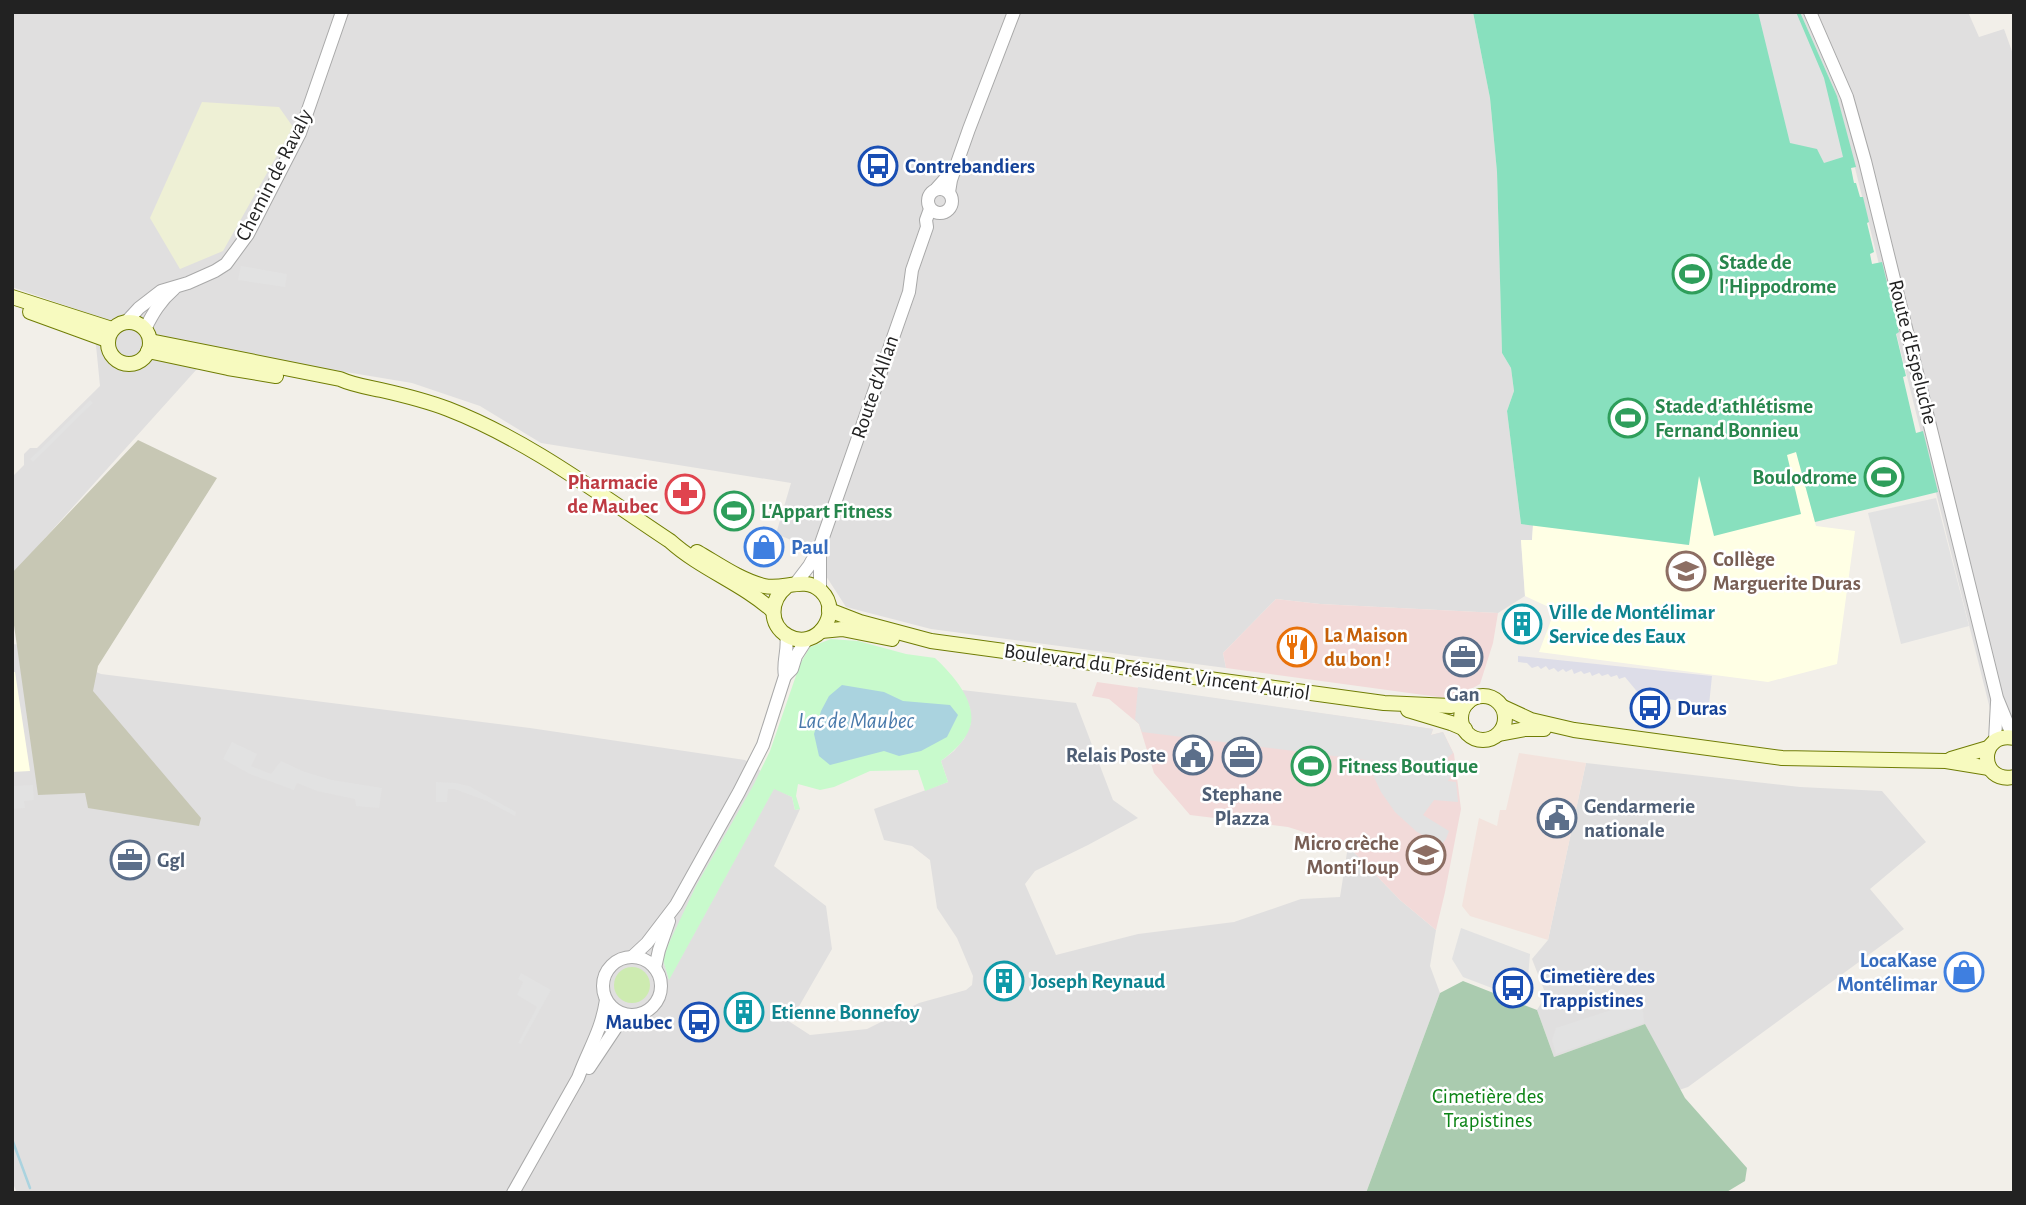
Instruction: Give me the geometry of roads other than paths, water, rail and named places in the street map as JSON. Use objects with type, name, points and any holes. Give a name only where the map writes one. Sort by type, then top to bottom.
[{"type":"main road","points":[[12,297],[110,334]]},
{"type":"main road","points":[[12,306],[110,334]]},
{"type":"main road","points":[[148,340],[143,358],[135,363],[121,363],[110,353],[110,334],[119,324],[127,321],[137,323],[148,340],[340,379],[349,384],[435,405],[484,426],[519,443],[552,464],[670,541],[712,572],[758,598],[773,611]]},
{"type":"main road","points":[[670,541],[686,545],[739,576],[765,587],[791,585],[813,585],[820,590],[828,602],[829,618],[821,631],[807,639],[786,635],[776,625],[773,611],[776,597],[791,585]]},
{"type":"main road","name":"Boulevard du Président Vincent Auriol","points":[[829,610],[844,617],[931,641],[1384,703],[1451,706],[1468,702]]},
{"type":"main road","name":"Boulevard du Président Vincent Auriol","points":[[821,631],[842,629],[904,642],[931,641]]},
{"type":"main road","points":[[1574,730],[1525,729],[1480,740],[1469,735],[1461,718],[1468,702],[1485,696],[1511,712],[1531,720],[1574,730],[1782,758],[1947,761],[1989,768]]},
{"type":"main road","name":"Boulevard du Président Vincent Auriol","points":[[1384,703],[1465,729]]},
{"type":"main road","points":[[1499,734],[1505,721],[1503,707]]},
{"type":"main road","points":[[1947,761],[1991,744],[2000,737],[2013,737]]},
{"type":"main road","points":[[1991,744],[1986,755],[1989,768],[1993,773],[2009,777],[2014,791]]},
{"type":"street","name":"Chemin de Ravaly","points":[[127,321],[154,295],[226,264],[248,234],[300,133],[342,12]]},
{"type":"street","points":[[943,190],[1007,12]]},
{"type":"street","points":[[943,190],[952,200],[950,208],[945,212],[934,211],[928,203],[928,197],[931,191],[943,190],[951,180],[1014,12]]},
{"type":"street","name":"Route d'Espeluche","points":[[1810,12],[1847,97],[1997,698],[2013,737]]},
{"type":"street","name":"Route d'Allan","points":[[791,585],[809,566],[820,546],[909,292],[912,270],[934,211]]},
{"type":"street","points":[[148,340],[154,310],[177,286]]},
{"type":"street","name":"Route d'Allan","points":[[820,546],[820,590]]},
{"type":"street","points":[[632,957],[647,943],[676,905],[763,745],[785,676],[786,635]]},
{"type":"street","points":[[785,676],[792,669],[796,656],[807,639]]},
{"type":"street","name":"Route d'Espeluche","points":[[1991,744],[1997,698]]},
{"type":"street","points":[[655,968],[676,905]]},
{"type":"street","points":[[513,1193],[578,1078],[597,1038],[604,1018],[606,1000],[603,983],[607,972],[618,960],[632,957],[647,961],[655,968],[661,983],[657,1000],[644,1012],[632,1015],[617,1026],[590,1066],[578,1078]]},
{"type":"street","points":[[606,1000],[620,1012],[632,1015]]},
{"type":"water","name":"Lac de Maubec","points":[[842,685],[884,692],[903,701],[950,705],[958,715],[947,737],[921,751],[899,756],[884,751],[830,765],[819,756],[814,734],[829,696]]},
{"type":"waterway","points":[[12,1139],[30,1188]]},
{"type":"place","name":"Contrebandiers","points":[[878,166]]},
{"type":"place","name":"Stade de l'Hippodrome","points":[[1692,274]]},
{"type":"place","name":"Stade d'athlétisme Fernand Bonnieu","points":[[1628,418]]},
{"type":"place","name":"Boulodrome","points":[[1884,477]]},
{"type":"place","name":"Pharmacie de Maubec","points":[[685,494]]},
{"type":"place","name":"L'Appart Fitness","points":[[734,511]]},
{"type":"place","name":"Paul","points":[[764,547]]},
{"type":"place","name":"Collège Marguerite Duras","points":[[1686,571]]},
{"type":"place","name":"Ville de Montélimar Service des Eaux","points":[[1522,624]]},
{"type":"place","name":"La Maison du bon !","points":[[1297,647]]},
{"type":"place","name":"Gan","points":[[1463,657]]},
{"type":"place","name":"Duras","points":[[1650,708]]},
{"type":"place","name":"Relais Poste","points":[[1193,755]]},
{"type":"place","name":"Stephane Plazza","points":[[1242,757]]},
{"type":"place","name":"Fitness Boutique","points":[[1311,766]]},
{"type":"place","name":"Gendarmerie nationale","points":[[1557,818]]},
{"type":"place","name":"Micro crèche Monti'loup","points":[[1426,855]]},
{"type":"place","name":"Ggl","points":[[130,860]]},
{"type":"place","name":"LocaKase Montélimar","points":[[1964,972]]},
{"type":"place","name":"Joseph Reynaud","points":[[1004,981]]},
{"type":"place","name":"Cimetière des Trappistines","points":[[1513,988]]},
{"type":"place","name":"Etienne Bonnefoy","points":[[744,1012]]},
{"type":"place","name":"Maubec","points":[[699,1022]]},
{"type":"park label","name":"Cimetière des Trapistines","points":[[1488,1108]]}]
